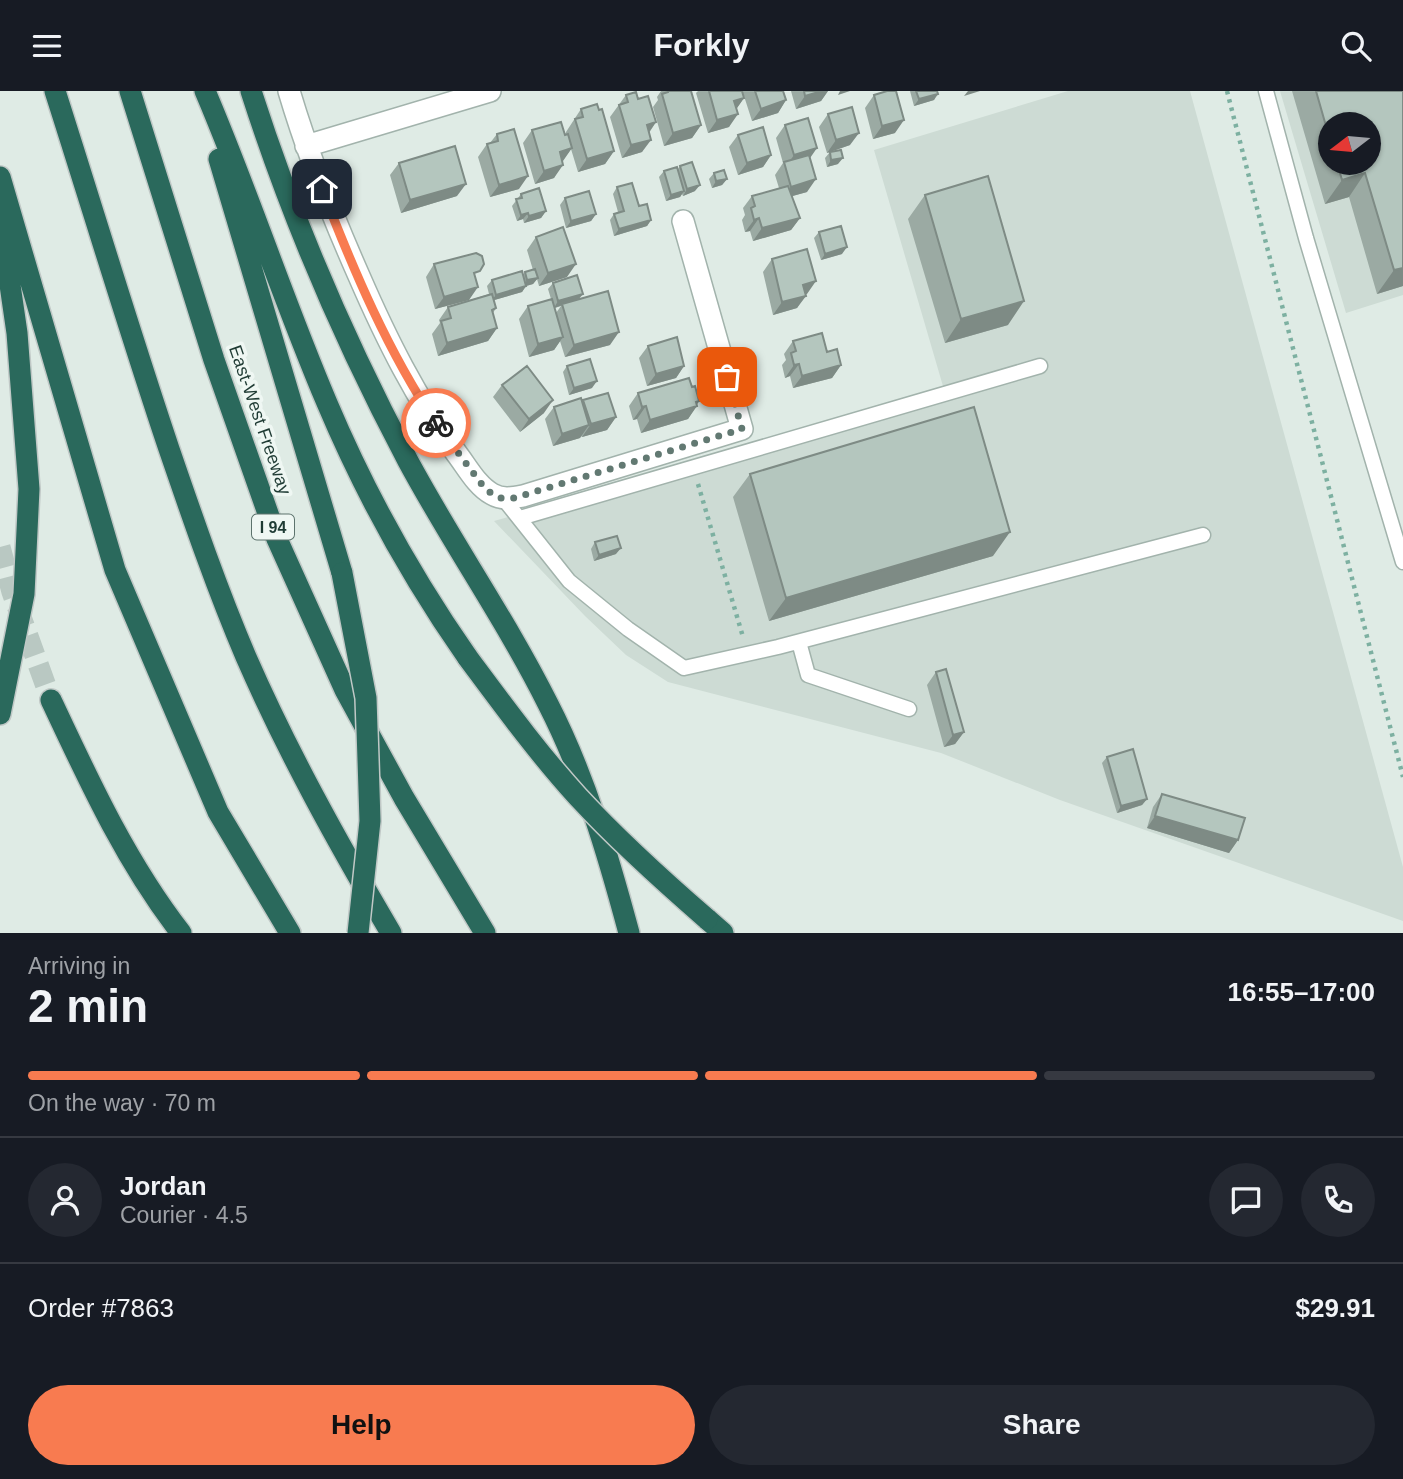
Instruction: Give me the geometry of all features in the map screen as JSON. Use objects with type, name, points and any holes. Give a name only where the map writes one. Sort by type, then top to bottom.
[{"type":"highway","points":[[55,91],[205,556],[286,745],[334,836],[391,933]]},
{"type":"highway","name":"East-West Freeway","points":[[130,91],[214,361],[277,539],[345,690],[404,798],[485,933]]},
{"type":"highway","points":[[203,91],[342,573],[366,698],[370,821],[358,933]]},
{"type":"highway","points":[[203,91],[312,368],[351,456],[416,581],[468,657],[534,745],[579,797],[640,859],[715,926]]},
{"type":"highway","points":[[251,91],[276,166],[315,266],[360,365],[414,472],[526,662],[562,733],[598,826],[629,933]]},
{"type":"highway","points":[[0,177],[115,570],[218,812],[290,933]]},
{"type":"highway","points":[[0,216],[17,333],[29,489],[24,594],[0,714]]},
{"type":"highway","points":[[51,700],[100,806],[157,902],[181,933]]},
{"type":"street","points":[[289,91],[330,211],[373,307],[421,399],[472,475],[486,490],[503,498],[532,494],[742,429],[683,221]]},
{"type":"street","points":[[306,146],[447,97],[490,91]]},
{"type":"lane","points":[[1266,91],[1306,238],[1403,562]]},
{"type":"lane","points":[[520,518],[1040,366]]},
{"type":"lane","points":[[503,498],[569,580],[628,629],[684,668],[799,642],[1203,535]]},
{"type":"lane","points":[[799,642],[808,675],[909,709]]},
{"type":"path","points":[[1227,91],[1403,777]]},
{"type":"path","points":[[694,468],[748,655]]},
{"type":"shaded area","points":[[1068,91],[1190,91],[1403,867],[1403,921],[1060,800],[941,753],[668,682],[626,655],[494,521],[945,393],[874,150]]},
{"type":"shaded area","points":[[1280,91],[1403,91],[1403,295],[1346,313]]},
{"type":"building","points":[[668,91],[691,91],[701,125],[673,133],[662,94]]},
{"type":"building","points":[[709,91],[742,91],[744,98],[734,101],[738,114],[717,120]]},
{"type":"building","points":[[755,91],[783,91],[786,100],[761,109]]},
{"type":"building","points":[[804,91],[822,91],[805,96]]},
{"type":"building","points":[[896,91],[904,120],[882,126],[874,95]]},
{"type":"building","points":[[916,91],[937,91],[938,94],[919,99]]},
{"type":"building","points":[[1316,91],[1403,91],[1403,268],[1394,270],[1366,175],[1381,175],[1381,112],[1322,112]]},
{"type":"building","points":[[636,92],[638,99],[648,96],[656,122],[647,125],[651,140],[631,145],[619,105],[628,102],[626,95]]},
{"type":"building","points":[[597,104],[599,110],[602,109],[614,151],[587,159],[575,119],[583,117],[581,109]]},
{"type":"building","points":[[852,107],[859,133],[836,140],[828,114]]},
{"type":"building","points":[[808,118],[817,148],[794,155],[785,125]]},
{"type":"building","points":[[561,122],[572,148],[560,152],[563,165],[544,171],[532,130]]},
{"type":"building","points":[[763,127],[771,155],[747,163],[738,135]]},
{"type":"building","points":[[514,129],[528,176],[499,185],[487,144],[498,141],[497,134]]},
{"type":"building","points":[[455,146],[466,184],[410,200],[399,163]]},
{"type":"building","points":[[841,150],[843,158],[831,160],[830,152]]},
{"type":"building","points":[[809,155],[816,179],[791,187],[784,162]]},
{"type":"building","points":[[692,162],[700,185],[687,189],[680,166]]},
{"type":"building","points":[[677,167],[684,191],[671,195],[664,171]]},
{"type":"building","points":[[724,170],[727,179],[716,181],[714,173]]},
{"type":"building","points":[[1341,175],[1358,175],[1342,180]]},
{"type":"building","points":[[988,176],[1024,301],[961,319],[925,195]]},
{"type":"building","points":[[632,183],[639,206],[647,204],[651,220],[619,229],[614,214],[624,211],[617,187]]},
{"type":"building","points":[[788,186],[800,218],[762,228],[759,218],[754,220],[751,208],[755,206],[752,196]]},
{"type":"building","points":[[539,188],[546,211],[529,216],[528,213],[521,215],[516,199],[522,198],[521,194]]},
{"type":"building","points":[[589,191],[596,214],[571,221],[565,198]]},
{"type":"building","points":[[841,226],[847,247],[825,254],[819,232]]},
{"type":"building","points":[[563,227],[576,264],[548,273],[536,237]]},
{"type":"building","points":[[807,249],[816,281],[803,285],[806,296],[782,302],[772,259]]},
{"type":"building","points":[[476,253],[482,256],[484,264],[480,271],[474,273],[478,287],[444,297],[434,264]]},
{"type":"building","points":[[535,269],[538,278],[527,280],[525,272]]},
{"type":"building","points":[[522,271],[526,286],[496,295],[492,280]]},
{"type":"building","points":[[577,275],[583,294],[558,301],[553,283]]},
{"type":"building","points":[[608,291],[619,332],[574,345],[562,304]]},
{"type":"building","points":[[492,294],[496,308],[492,310],[497,328],[447,343],[441,321],[451,318],[448,307]]},
{"type":"building","points":[[552,299],[563,337],[538,344],[528,306]]},
{"type":"building","points":[[822,333],[827,352],[837,349],[841,365],[802,376],[799,364],[794,365],[791,353],[796,351],[793,341]]},
{"type":"building","points":[[677,337],[684,366],[656,374],[648,346]]},
{"type":"building","points":[[590,359],[597,381],[574,388],[567,366]]},
{"type":"building","points":[[527,366],[553,400],[529,419],[502,385]]},
{"type":"building","points":[[689,378],[692,387],[695,386],[699,401],[696,402],[697,406],[650,420],[638,393]]},
{"type":"building","points":[[608,393],[616,417],[591,424],[583,400]]},
{"type":"building","points":[[581,398],[589,425],[562,434],[554,407]]},
{"type":"building","points":[[974,407],[1010,532],[786,598],[750,474]]},
{"type":"building","points":[[617,536],[621,548],[599,555],[595,542]]},
{"type":"building","points":[[946,669],[964,732],[953,735],[936,672]]},
{"type":"building","points":[[1133,749],[1147,799],[1121,806],[1107,757]]},
{"type":"building","points":[[1162,794],[1245,818],[1238,840],[1155,816]]},
{"type":"tunnel","points":[[0,547],[12,592],[51,700]]},
{"type":"way so far","points":[[436,423],[472,475],[486,490],[500,498],[514,498],[742,429],[727,377]]},
{"type":"route","points":[[322,189],[373,307],[399,360],[436,423]]}]
